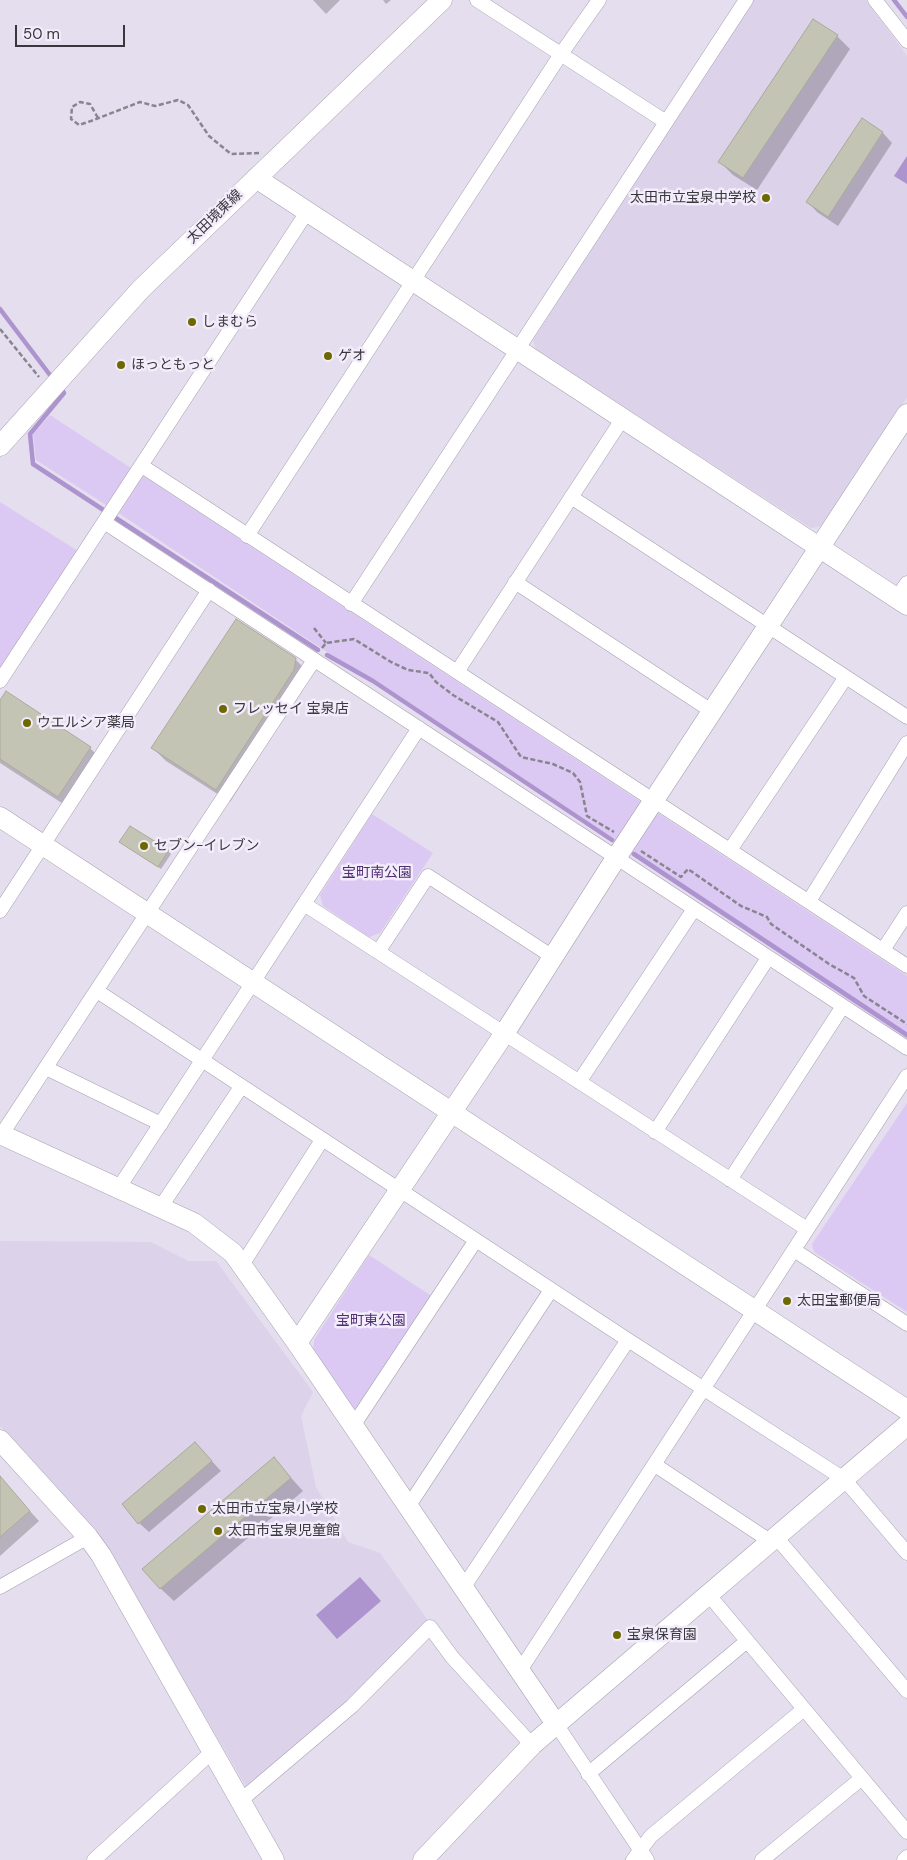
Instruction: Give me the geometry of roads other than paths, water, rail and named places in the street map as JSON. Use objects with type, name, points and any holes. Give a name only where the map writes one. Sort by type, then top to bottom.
[{"type":"street","name":"太田境東線","points":[[0,446],[141,289],[442,0]]},
{"type":"street","points":[[478,0],[666,122]]},
{"type":"street","points":[[247,536],[412,280],[560,54],[598,0]]},
{"type":"street","points":[[350,604],[746,0]]},
{"type":"street","points":[[875,0],[907,41]]},
{"type":"street","points":[[256,178],[820,548],[904,595]]},
{"type":"street","points":[[0,681],[308,212]]},
{"type":"street","points":[[297,1343],[504,1034],[627,841],[907,414]]},
{"type":"street","points":[[457,672],[623,418]]},
{"type":"street","points":[[142,466],[350,604],[655,799],[907,966]]},
{"type":"street","points":[[571,497],[907,716]]},
{"type":"street","points":[[104,522],[907,1048]]},
{"type":"street","points":[[515,582],[713,712]]},
{"type":"street","points":[[0,911],[209,590]]},
{"type":"street","points":[[314,660],[1,1135],[194,1223],[214,1236],[233,1253],[354,1426],[556,1724],[640,1857]]},
{"type":"street","points":[[730,850],[846,678]]},
{"type":"street","points":[[118,1189],[419,728]]},
{"type":"street","points":[[809,902],[907,743]]},
{"type":"street","points":[[0,817],[907,1410]]},
{"type":"street","points":[[378,952],[428,876],[553,958]]},
{"type":"street","points":[[304,904],[807,1229]]},
{"type":"street","points":[[579,1082],[694,909]]},
{"type":"street","points":[[883,950],[907,913]]},
{"type":"street","points":[[655,1132],[768,958]]},
{"type":"street","points":[[97,991],[704,1390],[844,1479],[907,1553]]},
{"type":"street","points":[[730,1180],[843,1006]]},
{"type":"street","points":[[46,1068],[161,1124]]},
{"type":"street","points":[[519,1672],[907,1076]]},
{"type":"street","points":[[160,1208],[241,1087]]},
{"type":"street","points":[[242,1265],[322,1140]]},
{"type":"street","points":[[354,1426],[476,1240]]},
{"type":"street","points":[[794,1250],[907,1324]]},
{"type":"street","points":[[408,1507],[551,1290]]},
{"type":"street","points":[[463,1588],[628,1340]]},
{"type":"street","points":[[423,1860],[532,1745],[907,1425]]},
{"type":"street","points":[[0,1440],[88,1537],[101,1555],[274,1860]]},
{"type":"street","points":[[655,1465],[773,1539],[907,1692]]},
{"type":"street","points":[[0,1587],[88,1537]]},
{"type":"street","points":[[708,1594],[907,1832]]},
{"type":"street","points":[[240,1801],[352,1706],[430,1627],[452,1657],[532,1745]]},
{"type":"street","points":[[588,1774],[747,1641]]},
{"type":"street","points":[[640,1857],[651,1836],[804,1709]]},
{"type":"street","points":[[94,1860],[212,1752]]},
{"type":"street","points":[[762,1860],[862,1778]]},
{"type":"street","points":[[904,1860],[907,1857]]},
{"type":"waterway","points":[[894,0],[907,17]]},
{"type":"waterway","points":[[0,309],[53,379]]},
{"type":"waterway","points":[[60,387],[64,393],[30,434],[33,464],[318,650]]},
{"type":"waterway","points":[[327,655],[373,681],[612,840]]},
{"type":"waterway","points":[[634,854],[907,1035]]},
{"type":"place","name":"太田市立宝泉中学校","points":[[766,198]]},
{"type":"place","name":"しまむら","points":[[192,322]]},
{"type":"place","name":"ゲオ","points":[[328,356]]},
{"type":"place","name":"ほっともっと","points":[[121,365]]},
{"type":"place","name":"フレッセイ 宝泉店","points":[[223,709]]},
{"type":"place","name":"ウエルシア薬局","points":[[27,723]]},
{"type":"place","name":"セブン-イレブン","points":[[144,846]]},
{"type":"place","name":"太田宝郵便局","points":[[787,1301]]},
{"type":"place","name":"太田市立宝泉小学校","points":[[202,1509]]},
{"type":"place","name":"太田市宝泉児童館","points":[[218,1531]]},
{"type":"place","name":"宝泉保育園","points":[[617,1635]]},
{"type":"park label","name":"宝町南公園","points":[[377,873]]},
{"type":"park label","name":"宝町東公園","points":[[371,1321]]}]
